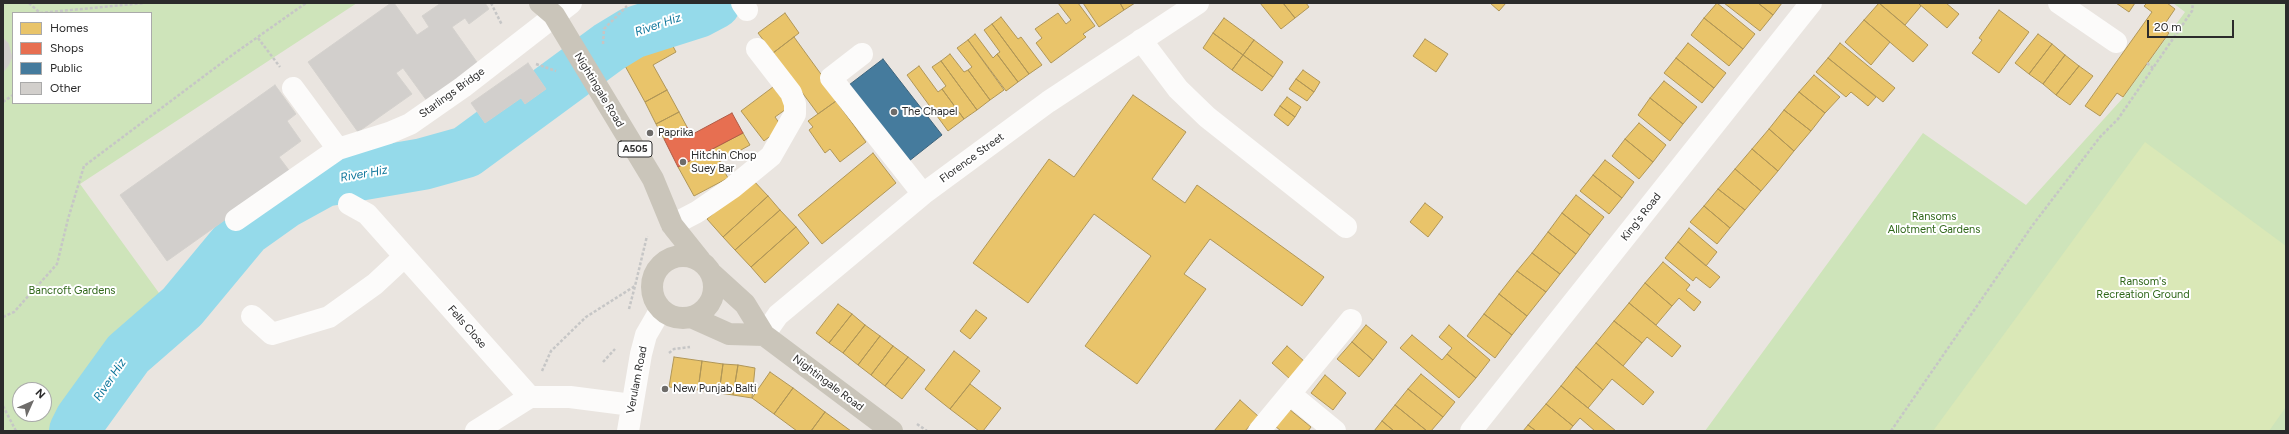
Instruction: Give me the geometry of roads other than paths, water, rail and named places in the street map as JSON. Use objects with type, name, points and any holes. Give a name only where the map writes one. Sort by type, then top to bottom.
[{"type":"main road","name":"Nightingale Road","points":[[555,7],[578,56],[653,179],[672,225],[706,267],[745,304],[764,335],[892,431]]},
{"type":"main road","points":[[656,269],[668,259],[681,255],[690,255],[706,267],[714,288],[712,299],[702,312],[691,317],[683,318],[672,316],[661,309],[653,299],[651,288],[656,269],[672,225]]},
{"type":"main road","points":[[691,317],[729,334],[764,335]]},
{"type":"street","name":"Florence Street","points":[[764,335],[778,315],[923,194],[1048,102],[1198,3]]},
{"type":"street","name":"King's Road","points":[[1471,431],[1811,3]]},
{"type":"street","points":[[2059,3],[2116,42]]},
{"type":"street","name":"Starlings Bridge","points":[[236,220],[338,148],[390,133],[410,124],[463,87],[555,7]]},
{"type":"street","points":[[1141,40],[1178,89],[1207,117],[1346,227]]},
{"type":"street","points":[[672,225],[714,200],[771,156],[795,114],[795,104],[791,93],[758,49]]},
{"type":"street","points":[[862,54],[831,78],[923,194]]},
{"type":"street","points":[[293,88],[338,148]]},
{"type":"street","name":"Fells Close","points":[[349,204],[367,214],[404,257],[431,285],[473,336],[530,397]]},
{"type":"street","points":[[252,316],[272,334],[329,317],[375,284],[404,257]]},
{"type":"street","name":"Verulam Road","points":[[628,431],[642,348],[646,335],[661,309]]},
{"type":"street","points":[[1259,431],[1351,320]]},
{"type":"street","points":[[1290,394],[1336,431]]},
{"type":"street","points":[[476,431],[530,397],[570,397],[632,405]]},
{"type":"waterway","name":"River Hiz","points":[[75,431],[81,419],[128,354],[182,307],[246,230],[284,203],[324,181],[423,164],[466,152],[609,47],[632,33],[698,12],[715,3]]},
{"type":"place","name":"The Chapel","points":[[894,112]]},
{"type":"place","name":"Paprika","points":[[650,133]]},
{"type":"place","name":"Hitchin Chop Suey Bar","points":[[683,162]]},
{"type":"place","name":"New Punjab Balti","points":[[665,389]]},
{"type":"park label","name":"Ransoms Allotment Gardens","points":[[1934,223]]},
{"type":"park label","name":"Ransom's Recreation Ground","points":[[2143,288]]},
{"type":"park label","name":"Bancroft Gardens","points":[[72,291]]}]
